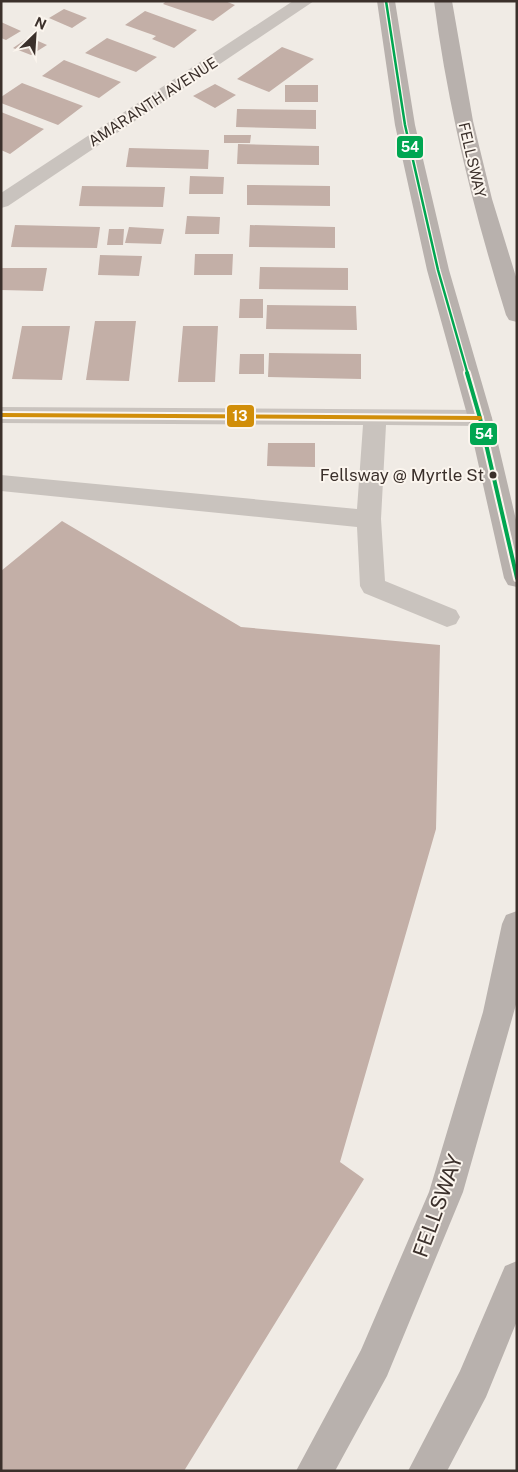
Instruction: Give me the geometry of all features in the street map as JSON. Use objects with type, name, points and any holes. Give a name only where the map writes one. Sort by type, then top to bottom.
[{"type":"main road","name":"FELLSWAY","points":[[443,1],[456,92],[486,220],[517,315]]},
{"type":"main road","points":[[383,3],[405,124],[436,260],[480,418],[517,578]]},
{"type":"main road","name":"FELLSWAY","points":[[315,1471],[374,1363],[446,1192],[499,1012],[517,924]]},
{"type":"main road","points":[[427,1471],[474,1384],[517,1278]]},
{"type":"street","name":"AMARANTH AVENUE","points":[[1,202],[305,1]]},
{"type":"street","points":[[1,416],[480,418]]},
{"type":"street","points":[[375,418],[369,519],[373,586],[447,617]]},
{"type":"street","points":[[2,484],[369,519]]},
{"type":"building","points":[[166,1],[225,1],[235,5],[213,21],[163,4]]},
{"type":"building","points":[[64,9],[87,18],[72,28],[49,18]]},
{"type":"building","points":[[145,11],[197,30],[174,48],[152,39],[156,36],[125,25]]},
{"type":"building","points":[[1,22],[21,31],[6,40],[1,38]]},
{"type":"building","points":[[29,37],[47,45],[31,55],[13,48]]},
{"type":"building","points":[[107,38],[157,57],[136,72],[85,53]]},
{"type":"building","points":[[282,47],[314,59],[269,92],[237,79]]},
{"type":"building","points":[[64,60],[121,82],[99,98],[42,76]]},
{"type":"building","points":[[22,83],[83,106],[58,125],[1,103],[1,97]]},
{"type":"building","points":[[215,84],[236,95],[215,108],[193,96]]},
{"type":"building","points":[[285,85],[318,85],[318,102],[285,102]]},
{"type":"building","points":[[237,109],[316,110],[316,129],[236,127]]},
{"type":"building","points":[[1,112],[44,129],[10,154],[1,150]]},
{"type":"building","points":[[224,135],[251,135],[250,143],[224,143]]},
{"type":"building","points":[[238,144],[319,146],[319,165],[237,164]]},
{"type":"building","points":[[129,148],[209,150],[208,169],[126,167]]},
{"type":"building","points":[[190,176],[224,177],[223,194],[189,194]]},
{"type":"building","points":[[247,185],[330,186],[330,206],[247,205]]},
{"type":"building","points":[[82,186],[165,187],[163,207],[79,206]]},
{"type":"building","points":[[187,216],[220,217],[219,234],[185,234]]},
{"type":"building","points":[[15,225],[100,227],[97,248],[11,247]]},
{"type":"building","points":[[250,225],[335,227],[335,248],[249,247]]},
{"type":"building","points":[[129,227],[164,229],[161,244],[125,243]]},
{"type":"building","points":[[109,229],[124,229],[123,245],[107,245]]},
{"type":"building","points":[[195,254],[233,254],[232,275],[194,275]]},
{"type":"building","points":[[100,255],[142,256],[139,276],[98,275]]},
{"type":"building","points":[[260,267],[348,268],[348,290],[259,289]]},
{"type":"building","points":[[1,268],[47,268],[43,291],[1,290]]},
{"type":"building","points":[[240,299],[263,299],[263,318],[239,318]]},
{"type":"building","points":[[267,305],[356,306],[357,330],[266,329]]},
{"type":"building","points":[[95,321],[136,321],[129,381],[86,380]]},
{"type":"building","points":[[22,326],[70,326],[62,380],[12,379]]},
{"type":"building","points":[[183,326],[218,326],[215,382],[178,382]]},
{"type":"building","points":[[269,353],[361,354],[361,379],[268,377]]},
{"type":"building","points":[[240,354],[264,354],[264,374],[239,374]]},
{"type":"building","points":[[268,443],[315,443],[315,467],[267,466]]},
{"type":"building","points":[[62,521],[241,627],[440,645],[436,829],[340,1162],[364,1179],[184,1471],[1,1471],[1,571]]},
{"type":"transit line","name":"54","points":[[386,1],[405,125],[438,270],[480,418],[517,578]]},
{"type":"transit line","name":"13","points":[[1,415],[480,418]]},
{"type":"place","name":"Fellsway @ Myrtle St","points":[[493,475]]}]
